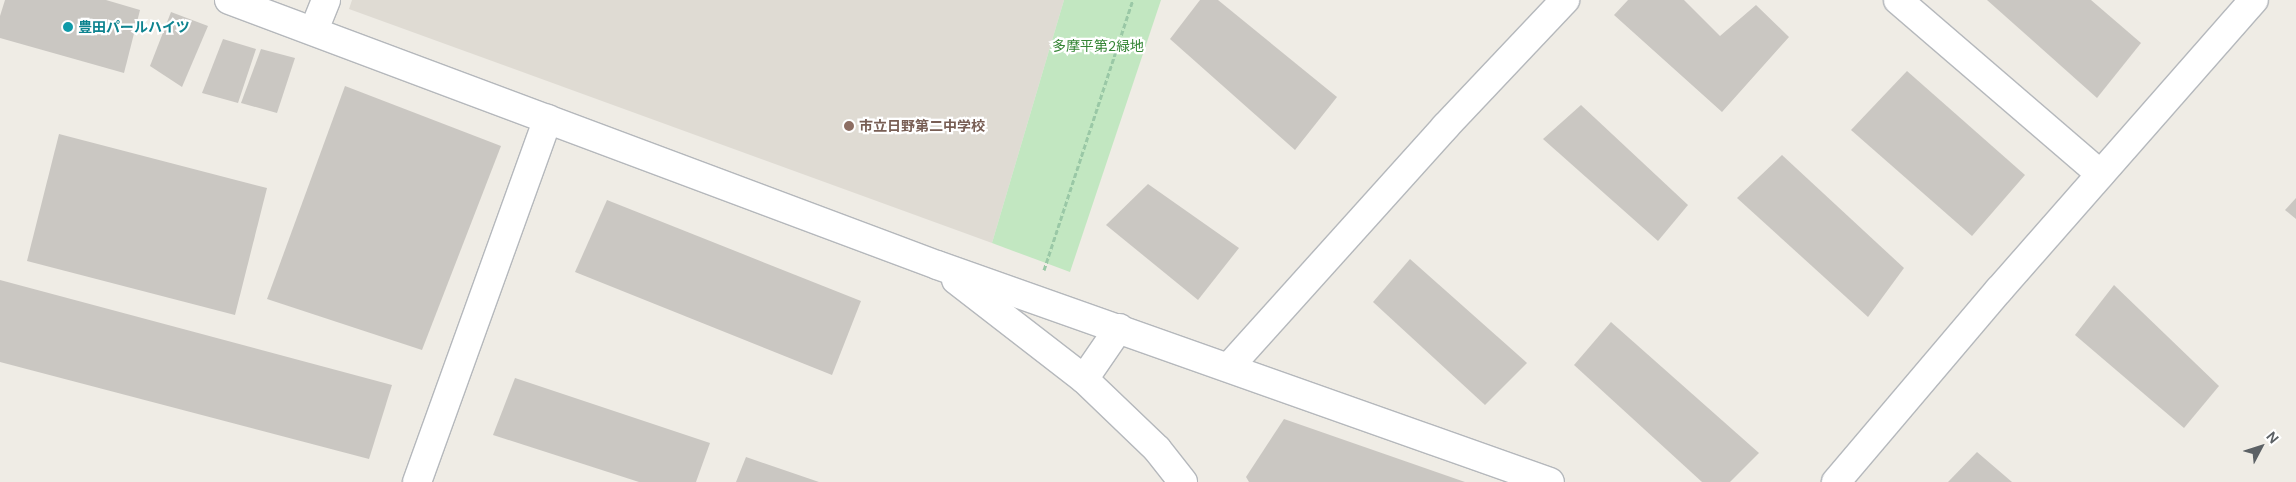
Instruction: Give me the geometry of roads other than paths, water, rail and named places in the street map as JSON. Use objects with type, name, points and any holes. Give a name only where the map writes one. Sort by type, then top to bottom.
[{"type":"street","points":[[229,0],[314,30],[937,265],[1550,482]]},
{"type":"street","points":[[314,30],[326,0]]},
{"type":"street","points":[[1229,367],[1445,127],[1565,0]]},
{"type":"street","points":[[1898,0],[2100,174]]},
{"type":"street","points":[[1836,482],[2100,174],[2254,0]]},
{"type":"street","points":[[417,482],[548,119]]},
{"type":"street","points":[[937,265],[1084,378],[1158,449],[1183,482]]},
{"type":"street","points":[[1084,378],[1119,328]]},
{"type":"place","name":"豊田パールハイツ","points":[[68,27]]},
{"type":"place","name":"市立日野第二中学校","points":[[849,126]]},
{"type":"park label","name":"多摩平第2緑地","points":[[1098,46]]}]
